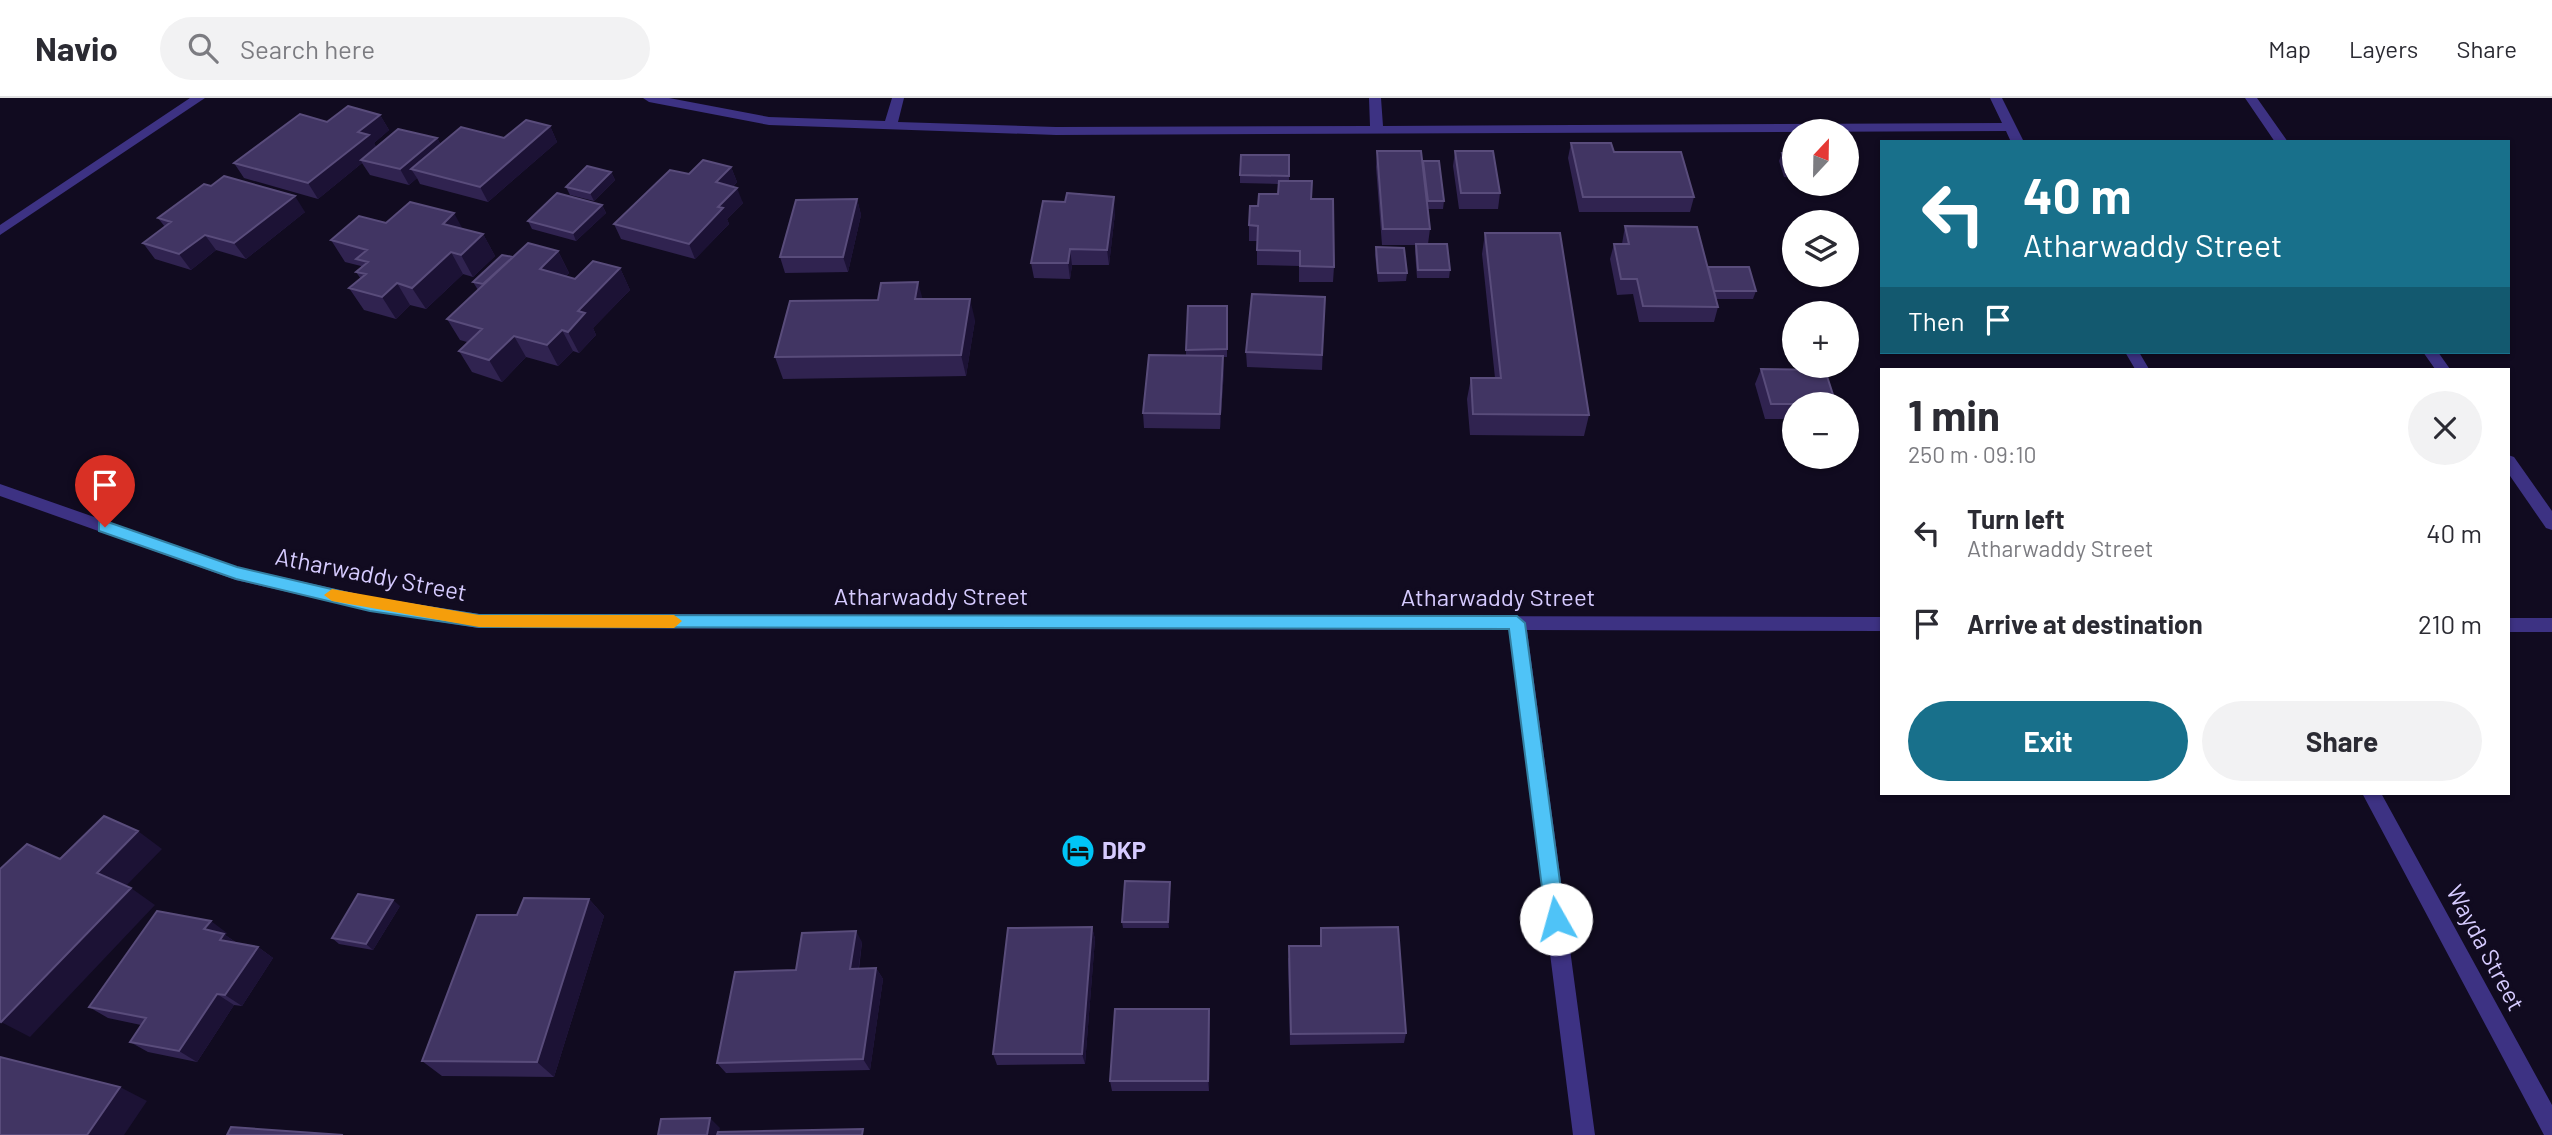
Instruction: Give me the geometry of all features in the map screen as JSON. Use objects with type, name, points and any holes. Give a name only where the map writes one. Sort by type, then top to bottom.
[{"type":"street","points":[[0,231],[199,98]]},
{"type":"street","points":[[649,98],[769,121],[1056,131],[2010,127]]},
{"type":"street","points":[[891,124],[898,98]]},
{"type":"street","points":[[1375,98],[1377,130]]},
{"type":"street","points":[[1996,98],[2017,140]]},
{"type":"street","points":[[2251,98],[2281,140]]},
{"type":"street","points":[[2432,354],[2442,368]]},
{"type":"street","points":[[2510,464],[2552,524]]},
{"type":"street","name":"Atharwaddy Street","points":[[0,490],[236,573],[370,604],[479,621],[1880,624]]},
{"type":"street","points":[[1517,623],[1584,1135]]},
{"type":"street","points":[[2510,625],[2552,625]]},
{"type":"street","name":"Wayda Street","points":[[2372,795],[2552,1127]]},
{"type":"building","points":[[348,106],[380,115],[358,132],[369,135],[308,183],[234,163],[300,114],[327,122]]},
{"type":"building","points":[[526,120],[550,126],[480,187],[411,169],[461,127],[504,138]]},
{"type":"building","points":[[398,129],[437,138],[400,169],[361,160]]},
{"type":"building","points":[[1571,143],[1611,143],[1614,152],[1681,152],[1694,197],[1583,197]]},
{"type":"building","points":[[1377,151],[1421,151],[1430,229],[1383,229]]},
{"type":"building","points":[[1455,151],[1493,151],[1500,193],[1461,193]]},
{"type":"building","points":[[1241,155],[1289,155],[1289,176],[1240,175]]},
{"type":"building","points":[[703,160],[731,167],[716,182],[737,188],[718,207],[723,208],[689,244],[614,224],[670,170],[689,174]]},
{"type":"building","points":[[1423,161],[1439,161],[1444,201],[1428,201]]},
{"type":"building","points":[[587,166],[611,172],[590,193],[566,187]]},
{"type":"building","points":[[224,176],[295,196],[234,243],[205,235],[179,254],[143,243],[171,222],[158,218],[204,184],[211,186]]},
{"type":"building","points":[[1279,181],[1312,181],[1311,199],[1333,199],[1334,267],[1300,266],[1300,251],[1257,250],[1258,226],[1249,225],[1250,206],[1258,206],[1259,194],[1278,194]]},
{"type":"building","points":[[557,193],[602,205],[573,233],[528,221]]},
{"type":"building","points":[[1067,193],[1114,197],[1107,250],[1070,249],[1068,263],[1031,263],[1043,201],[1065,202]]},
{"type":"building","points":[[857,199],[843,257],[780,257],[796,200]]},
{"type":"building","points":[[410,202],[454,213],[443,224],[483,234],[461,255],[451,252],[412,288],[397,283],[382,297],[349,288],[366,274],[356,272],[368,262],[356,259],[367,250],[331,240],[359,216],[386,223]]},
{"type":"building","points":[[1625,226],[1697,227],[1718,307],[1643,306],[1637,279],[1621,279],[1614,244],[1629,244]]},
{"type":"building","points":[[1485,233],[1560,233],[1589,415],[1473,414],[1471,378],[1501,378]]},
{"type":"building","points":[[528,243],[558,251],[540,269],[575,279],[593,261],[620,268],[578,311],[585,313],[568,332],[562,330],[547,345],[514,336],[489,360],[459,351],[482,329],[447,319]]},
{"type":"building","points":[[1416,244],[1447,244],[1450,270],[1418,270]]},
{"type":"building","points":[[1376,247],[1404,248],[1407,273],[1378,273]]},
{"type":"building","points":[[502,255],[513,257],[483,284],[473,282]]},
{"type":"building","points":[[1708,267],[1749,267],[1756,291],[1714,291]]},
{"type":"building","points":[[918,282],[915,299],[970,299],[961,355],[775,357],[790,301],[878,300],[881,283]]},
{"type":"building","points":[[1252,294],[1325,297],[1322,355],[1246,352]]},
{"type":"building","points":[[1188,306],[1227,306],[1227,349],[1186,350]]},
{"type":"building","points":[[1149,355],[1223,356],[1220,414],[1143,413]]},
{"type":"building","points":[[1761,369],[1782,369],[1782,378],[1828,378],[1832,392],[1782,392],[1782,404],[1771,404]]},
{"type":"building","points":[[104,816],[138,831],[97,873],[131,888],[1,1022],[0,869],[27,844],[60,859]]},
{"type":"building","points":[[1125,881],[1170,882],[1168,922],[1122,922]]},
{"type":"building","points":[[358,894],[393,900],[366,944],[332,938]]},
{"type":"building","points":[[524,898],[589,899],[537,1062],[422,1061],[477,915],[517,915]]},
{"type":"building","points":[[157,911],[211,921],[204,929],[224,934],[220,940],[258,947],[225,995],[217,994],[179,1051],[130,1042],[146,1018],[89,1007]]},
{"type":"building","points":[[1092,927],[1082,1054],[993,1054],[1008,928]]},
{"type":"building","points":[[1398,927],[1406,1033],[1291,1034],[1289,946],[1321,946],[1321,928]]},
{"type":"building","points":[[856,931],[850,969],[876,968],[863,1059],[717,1063],[735,972],[796,970],[802,933]]},
{"type":"building","points":[[1115,1009],[1209,1009],[1208,1081],[1110,1081]]},
{"type":"building","points":[[0,1057],[120,1087],[87,1135],[0,1135]]},
{"type":"building","points":[[710,1118],[707,1135],[658,1135],[661,1119]]},
{"type":"building","points":[[231,1127],[343,1135],[227,1135]]},
{"type":"building","points":[[863,1129],[862,1135],[717,1135],[718,1132]]},
{"type":"slow traffic","points":[[332,595],[370,604],[479,621],[674,621]]},
{"type":"place","name":"DKP","points":[[1078,851]]},
{"type":"route","points":[[105,527],[236,573],[370,604],[479,621],[1517,623],[1556,919]]}]
